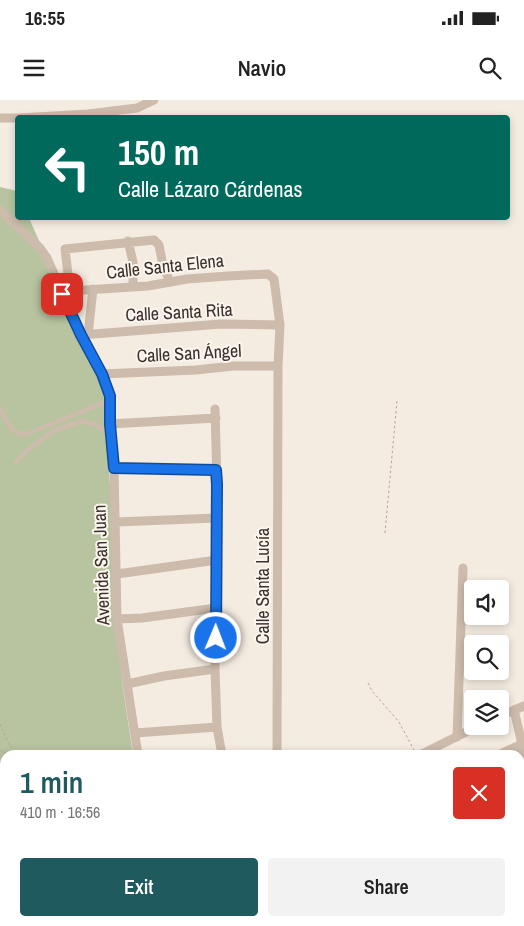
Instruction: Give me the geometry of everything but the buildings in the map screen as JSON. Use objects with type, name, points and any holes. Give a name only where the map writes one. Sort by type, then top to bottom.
[{"type":"street","points":[[70,115],[137,108],[154,100]]},
{"type":"street","points":[[0,118],[15,118]]},
{"type":"street","points":[[0,210],[40,248],[66,293]]},
{"type":"street","points":[[66,293],[65,249],[128,241],[157,241],[165,273],[170,282]]},
{"type":"street","points":[[128,241],[133,262],[133,287]]},
{"type":"street","name":"Calle Santa Elena","points":[[66,293],[228,276],[268,274],[272,276]]},
{"type":"street","name":"Calle Santa Lucía","points":[[272,276],[277,288],[280,325],[278,366],[277,750]]},
{"type":"street","points":[[84,335],[93,289]]},
{"type":"street","name":"Avenida San Juan","points":[[66,293],[102,374],[110,400],[116,522],[117,619],[137,750]]},
{"type":"street","name":"Calle Santa Rita","points":[[84,335],[221,324],[280,325]]},
{"type":"street","name":"Calle San Ángel","points":[[102,374],[196,370],[233,366],[278,366]]},
{"type":"street","points":[[110,424],[216,413],[215,669],[217,727],[221,750]]},
{"type":"street","points":[[114,468],[216,470]]},
{"type":"street","points":[[116,522],[217,518]]},
{"type":"street","points":[[117,574],[216,560]]},
{"type":"street","points":[[457,737],[462,568]]},
{"type":"street","points":[[117,619],[142,618],[216,608]]},
{"type":"street","points":[[127,684],[164,676],[215,669]]},
{"type":"street","points":[[509,712],[524,706]]},
{"type":"street","points":[[508,750],[523,743],[514,710]]},
{"type":"street","points":[[135,733],[217,727]]},
{"type":"street","points":[[430,750],[464,733]]},
{"type":"lane","points":[[0,408],[13,430],[19,434],[27,434],[110,400]]},
{"type":"lane","points":[[16,462],[24,453],[53,430],[82,421],[97,425],[111,436]]},
{"type":"path","points":[[385,533],[397,402]]},
{"type":"path","points":[[368,683],[372,691],[399,722],[413,750]]},
{"type":"path","points":[[0,724],[14,750]]},
{"type":"green space","points":[[0,187],[15,191],[15,220],[30,220],[104,388],[122,682],[132,750],[0,750]]},
{"type":"route","points":[[62,294],[102,374],[110,396],[110,424],[114,468],[216,470],[216,638]]}]
